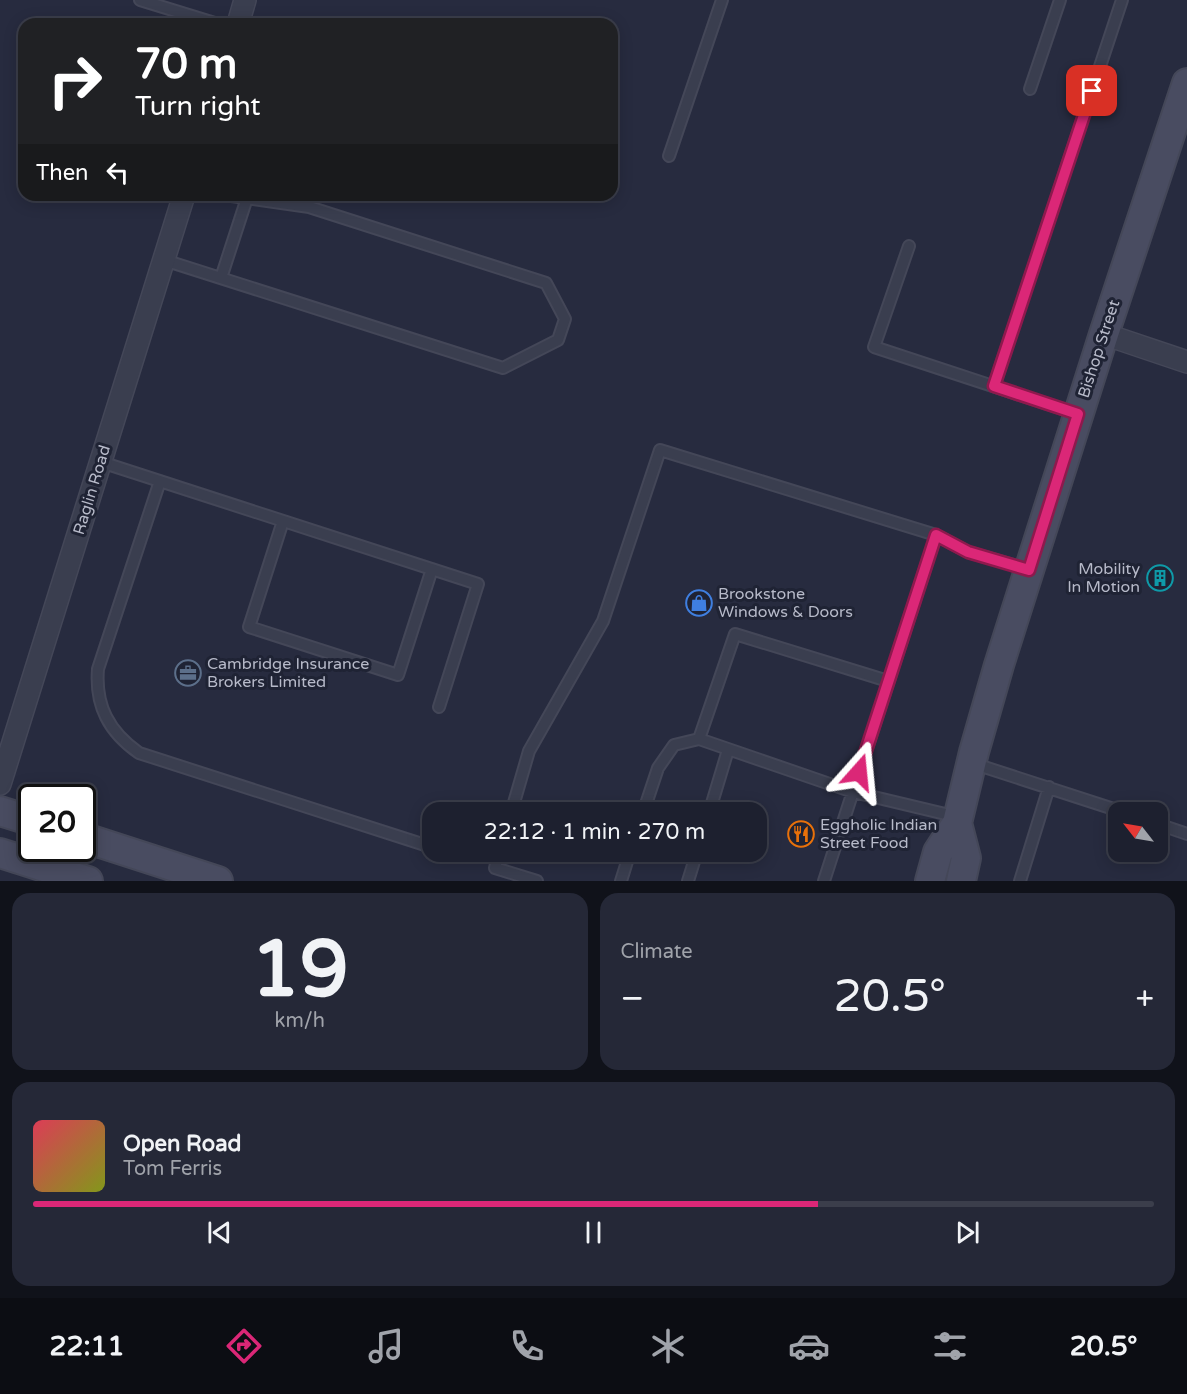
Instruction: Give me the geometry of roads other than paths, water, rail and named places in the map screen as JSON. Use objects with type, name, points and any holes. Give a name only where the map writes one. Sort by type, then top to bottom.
[{"type":"street","points":[[240,18],[245,0]]},
{"type":"street","name":"Bishop Street","points":[[930,881],[938,852],[958,820],[999,665],[1078,414],[1187,84]]},
{"type":"street","name":"Raglin Road","points":[[0,784],[182,201]]},
{"type":"street","points":[[1104,334],[1187,362]]},
{"type":"street","points":[[0,811],[18,817]]},
{"type":"street","name":"Bishop Street","points":[[958,820],[966,858],[961,881]]},
{"type":"street","points":[[96,842],[218,881]]},
{"type":"street","points":[[0,853],[88,881]]},
{"type":"lane","points":[[140,0],[198,18]]},
{"type":"lane","points":[[669,156],[722,0]]},
{"type":"lane","points":[[1030,89],[1060,0]]},
{"type":"lane","points":[[994,386],[1122,0]]},
{"type":"lane","points":[[222,278],[246,201]]},
{"type":"lane","points":[[164,260],[503,368],[558,340],[565,319],[546,283],[309,207],[268,201]]},
{"type":"lane","points":[[909,246],[874,346],[1078,414]]},
{"type":"lane","points":[[514,802],[529,751],[603,621],[660,450],[936,535],[968,552],[1029,570]]},
{"type":"lane","points":[[101,462],[478,584],[439,707]]},
{"type":"lane","points":[[160,481],[98,669],[97,682],[101,707],[114,732],[125,744],[139,753],[422,844]]},
{"type":"lane","points":[[283,521],[249,627],[341,657],[398,675],[432,569]]},
{"type":"lane","points":[[824,881],[936,535]]},
{"type":"lane","points":[[699,739],[735,634],[888,681]]},
{"type":"lane","points":[[647,802],[658,768],[674,745],[699,739],[853,792],[958,820]]},
{"type":"lane","points":[[712,802],[728,750]]},
{"type":"lane","points":[[972,763],[1108,807]]},
{"type":"lane","points":[[1020,881],[1049,787]]},
{"type":"lane","points":[[1168,827],[1187,834]]},
{"type":"lane","points":[[496,862],[495,868],[537,881]]},
{"type":"lane","points":[[621,881],[627,862]]},
{"type":"lane","points":[[688,881],[694,862]]},
{"type":"place","name":"Mobility In Motion","points":[[1160,578]]},
{"type":"place","name":"Brookstone Windows & Doors","points":[[699,603]]},
{"type":"place","name":"Cambridge Insurance Brokers Limited","points":[[188,673]]},
{"type":"place","name":"Eggholic Indian Street Food","points":[[801,834]]}]
